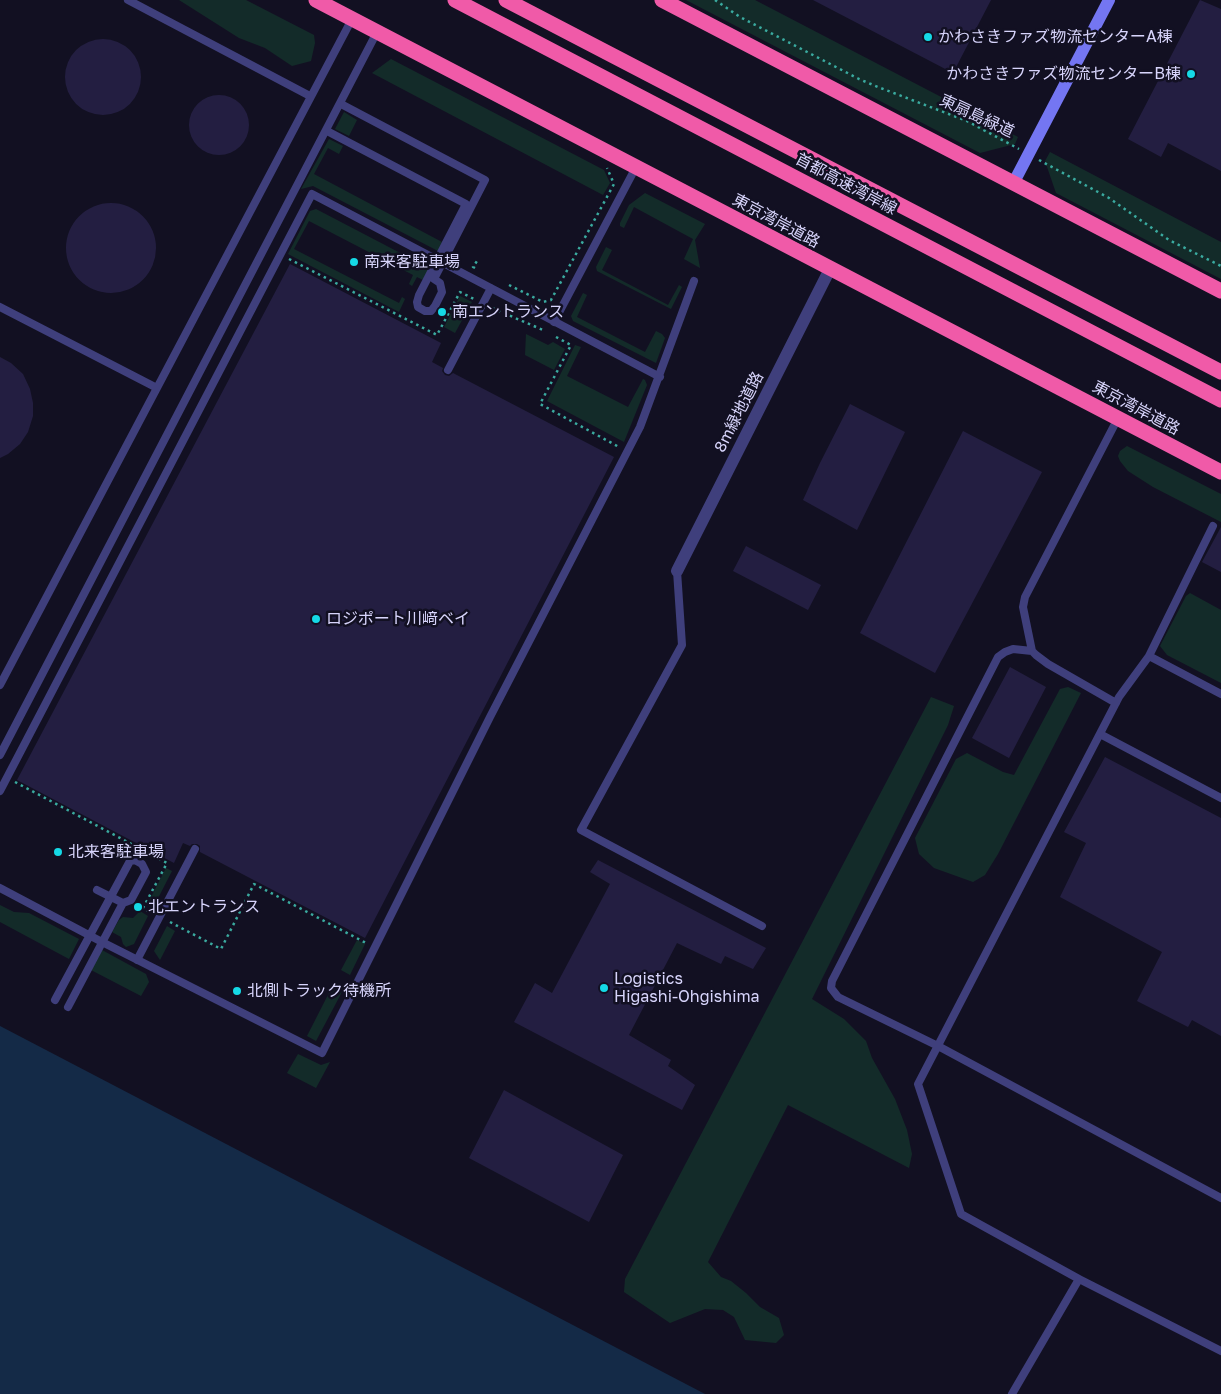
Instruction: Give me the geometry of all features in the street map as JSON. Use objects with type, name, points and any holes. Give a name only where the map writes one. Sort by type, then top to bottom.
[{"type":"highway","name":"東京湾岸道路","points":[[316,0],[1221,472]]},
{"type":"highway","name":"首都高速湾岸線","points":[[454,0],[1221,400]]},
{"type":"highway","name":"首都高速湾岸線","points":[[506,0],[1221,372]]},
{"type":"highway","points":[[662,0],[1014,182],[1221,292]]},
{"type":"street","points":[[1014,182],[1109,0]]},
{"type":"street","name":"8m緑地道路","points":[[677,570],[830,269]]},
{"type":"lane","points":[[128,0],[310,96]]},
{"type":"lane","points":[[0,684],[352,19]]},
{"type":"lane","points":[[0,754],[267,242],[327,131],[377,32]]},
{"type":"lane","points":[[327,131],[466,204],[440,261],[434,279],[440,283],[442,292],[431,311],[425,311],[418,307],[419,295],[440,261],[484,180],[341,104]]},
{"type":"lane","points":[[554,322],[636,167]]},
{"type":"lane","points":[[0,791],[312,194],[660,377]]},
{"type":"lane","points":[[0,888],[137,960],[322,1053],[482,734],[640,427],[660,377],[694,280]]},
{"type":"lane","points":[[448,370],[491,288]]},
{"type":"lane","points":[[0,307],[157,388]]},
{"type":"lane","points":[[1032,651],[1023,607],[1025,597],[1118,418]]},
{"type":"lane","points":[[1213,526],[1149,656],[1116,703],[918,1084],[961,1214],[1079,1279],[1221,1350]]},
{"type":"lane","points":[[677,570],[682,645],[580,830],[762,926]]},
{"type":"lane","points":[[1116,703],[1048,664],[1032,651],[1013,649],[998,657],[832,981],[831,988],[838,997],[938,1046],[1221,1198]]},
{"type":"lane","points":[[1149,656],[1221,694]]},
{"type":"lane","points":[[1100,734],[1221,798]]},
{"type":"lane","points":[[137,960],[195,849]]},
{"type":"lane","points":[[55,1000],[130,861],[134,860],[142,864],[146,872],[131,900],[123,903],[68,1007]]},
{"type":"lane","points":[[98,890],[123,903]]},
{"type":"lane","points":[[1012,1394],[1079,1279]]},
{"type":"path","name":"東扇島緑道","points":[[715,0],[740,18],[859,79],[878,88],[967,121],[1109,198],[1169,240],[1221,266]]},
{"type":"path","points":[[508,284],[544,302],[551,300],[614,184],[607,168]]},
{"type":"path","points":[[288,258],[437,335],[460,292],[474,299]]},
{"type":"path","points":[[476,261],[473,267],[482,271]]},
{"type":"path","points":[[491,307],[543,330]]},
{"type":"path","points":[[556,337],[571,345],[540,404],[622,448]]},
{"type":"path","points":[[14,782],[167,863],[143,908],[150,912]]},
{"type":"path","points":[[170,922],[221,949],[254,884],[369,945]]},
{"type":"green space","points":[[179,0],[246,0],[314,35],[315,43],[311,61],[292,66],[265,48],[239,38]]},
{"type":"green space","points":[[686,0],[755,0],[1018,137],[1015,144],[980,153]]},
{"type":"green space","points":[[391,59],[604,170],[610,183],[603,195],[372,73]]},
{"type":"green space","points":[[344,112],[357,120],[349,136],[335,129]]},
{"type":"green space","points":[[329,139],[343,146],[339,154],[328,148],[314,174],[442,242],[438,251],[313,186],[301,189]]},
{"type":"green space","points":[[1050,152],[1221,242],[1221,279],[1056,193],[1045,161]]},
{"type":"green space","points":[[645,193],[705,224],[695,240],[700,268],[684,259],[693,239],[634,207],[624,228],[620,226],[629,205]]},
{"type":"green space","points":[[316,209],[429,268],[423,280],[417,277],[412,286],[409,284],[413,275],[309,221],[294,249],[399,303],[402,297],[405,299],[399,312],[288,254],[310,211]]},
{"type":"green space","points":[[606,247],[612,250],[602,270],[668,305],[679,285],[682,287],[671,309],[597,271],[596,267]]},
{"type":"green space","points":[[583,293],[587,295],[577,317],[645,352],[656,331],[662,334],[665,338],[656,363],[573,321],[571,316]]},
{"type":"green space","points":[[460,296],[472,302],[455,333],[444,327]]},
{"type":"green space","points":[[526,334],[548,345],[553,342],[565,349],[554,370],[525,355]]},
{"type":"green space","points":[[575,345],[581,347],[567,376],[628,407],[643,379],[645,380],[647,385],[624,442],[547,401]]},
{"type":"green space","points":[[1127,446],[1221,494],[1221,522],[1153,487],[1128,471],[1118,456],[1120,451]]},
{"type":"green space","points":[[1190,593],[1221,610],[1221,683],[1167,655],[1160,646],[1186,596]]},
{"type":"green space","points":[[1068,687],[1081,693],[998,854],[985,875],[973,882],[934,868],[919,854],[915,838],[956,759],[967,753],[1003,772],[1014,775],[1060,689]]},
{"type":"green space","points":[[931,697],[954,706],[948,725],[812,999],[844,1019],[866,1041],[872,1058],[895,1099],[907,1130],[912,1154],[909,1168],[788,1105],[708,1262],[721,1277],[731,1281],[760,1307],[779,1318],[784,1335],[776,1343],[745,1340],[734,1317],[723,1310],[705,1309],[670,1323],[624,1292],[625,1279]]},
{"type":"green space","points":[[166,868],[172,871],[153,908],[147,905]]},
{"type":"green space","points":[[0,905],[14,912],[29,913],[79,939],[69,959],[0,922]]},
{"type":"green space","points":[[140,911],[148,916],[134,944],[126,947],[121,937],[112,932],[123,917],[133,918]]},
{"type":"green space","points":[[167,926],[175,931],[160,960],[154,951]]},
{"type":"green space","points":[[357,940],[365,944],[350,975],[341,970]]},
{"type":"green space","points":[[102,950],[146,974],[149,982],[141,996],[91,970]]},
{"type":"green space","points":[[333,985],[343,990],[316,1041],[307,1036]]},
{"type":"green space","points":[[298,1054],[321,1065],[330,1062],[316,1088],[287,1073]]},
{"type":"water","points":[[0,1026],[705,1394],[0,1394]]},
{"type":"building","name":"かわさきファズ物流センターA棟","points":[[813,0],[991,0],[953,73]]},
{"type":"building","name":"かわさきファズ物流センターB棟","points":[[1200,0],[1221,9],[1221,171],[1168,143],[1161,157],[1128,139]]},
{"type":"building","points":[[103,39],[118,42],[130,50],[138,62],[141,77],[138,92],[130,104],[118,112],[103,115],[88,112],[76,104],[68,92],[65,77],[68,62],[76,50],[88,42]]},
{"type":"building","points":[[213,95],[225,95],[241,103],[247,113],[249,125],[247,137],[241,147],[225,155],[213,155],[197,147],[189,131],[189,119],[197,103]]},
{"type":"building","points":[[111,203],[128,206],[143,216],[153,231],[156,248],[153,265],[143,280],[128,290],[111,293],[94,290],[79,280],[69,265],[66,248],[69,231],[79,216],[94,206]]},
{"type":"building","name":"ロジポート川﨑ベイ","points":[[290,264],[441,343],[432,362],[443,368],[442,371],[445,375],[449,376],[453,373],[614,457],[365,938],[200,852],[200,846],[197,844],[190,846],[183,843],[174,863],[17,780]]},
{"type":"building","points":[[0,357],[11,363],[23,374],[30,389],[33,416],[28,432],[20,444],[0,458]]},
{"type":"building","points":[[850,404],[905,432],[857,530],[803,500]]},
{"type":"building","points":[[963,431],[1042,472],[935,673],[860,633]]},
{"type":"building","points":[[1221,527],[1221,572],[1202,562]]},
{"type":"building","points":[[746,546],[821,585],[808,610],[733,571]]},
{"type":"building","points":[[1010,667],[1046,687],[1009,758],[972,738]]},
{"type":"building","points":[[1105,757],[1221,818],[1221,1036],[1192,1020],[1188,1027],[1137,1001],[1162,952],[1060,897],[1086,843],[1064,832]]},
{"type":"building","name":"Logistics Higashi-Ohgishima","points":[[598,860],[766,948],[753,969],[725,956],[721,964],[677,943],[629,1035],[671,1060],[668,1066],[695,1085],[682,1110],[514,1022],[535,983],[552,993],[610,884],[590,872]]},
{"type":"building","points":[[504,1090],[623,1155],[589,1222],[469,1158]]},
{"type":"place","name":"かわさきファズ物流センターA棟","points":[[928,37]]},
{"type":"place","name":"かわさきファズ物流センターB棟","points":[[1191,74]]},
{"type":"place","name":"南来客駐車場","points":[[354,262]]},
{"type":"place","name":"南エントランス","points":[[442,312]]},
{"type":"place","name":"ロジポート川﨑ベイ","points":[[316,619]]},
{"type":"place","name":"北来客駐車場","points":[[58,852]]},
{"type":"place","name":"北エントランス","points":[[138,907]]},
{"type":"place","name":"Logistics Higashi-Ohgishima","points":[[604,988]]},
{"type":"place","name":"北側トラック待機所","points":[[237,991]]}]
